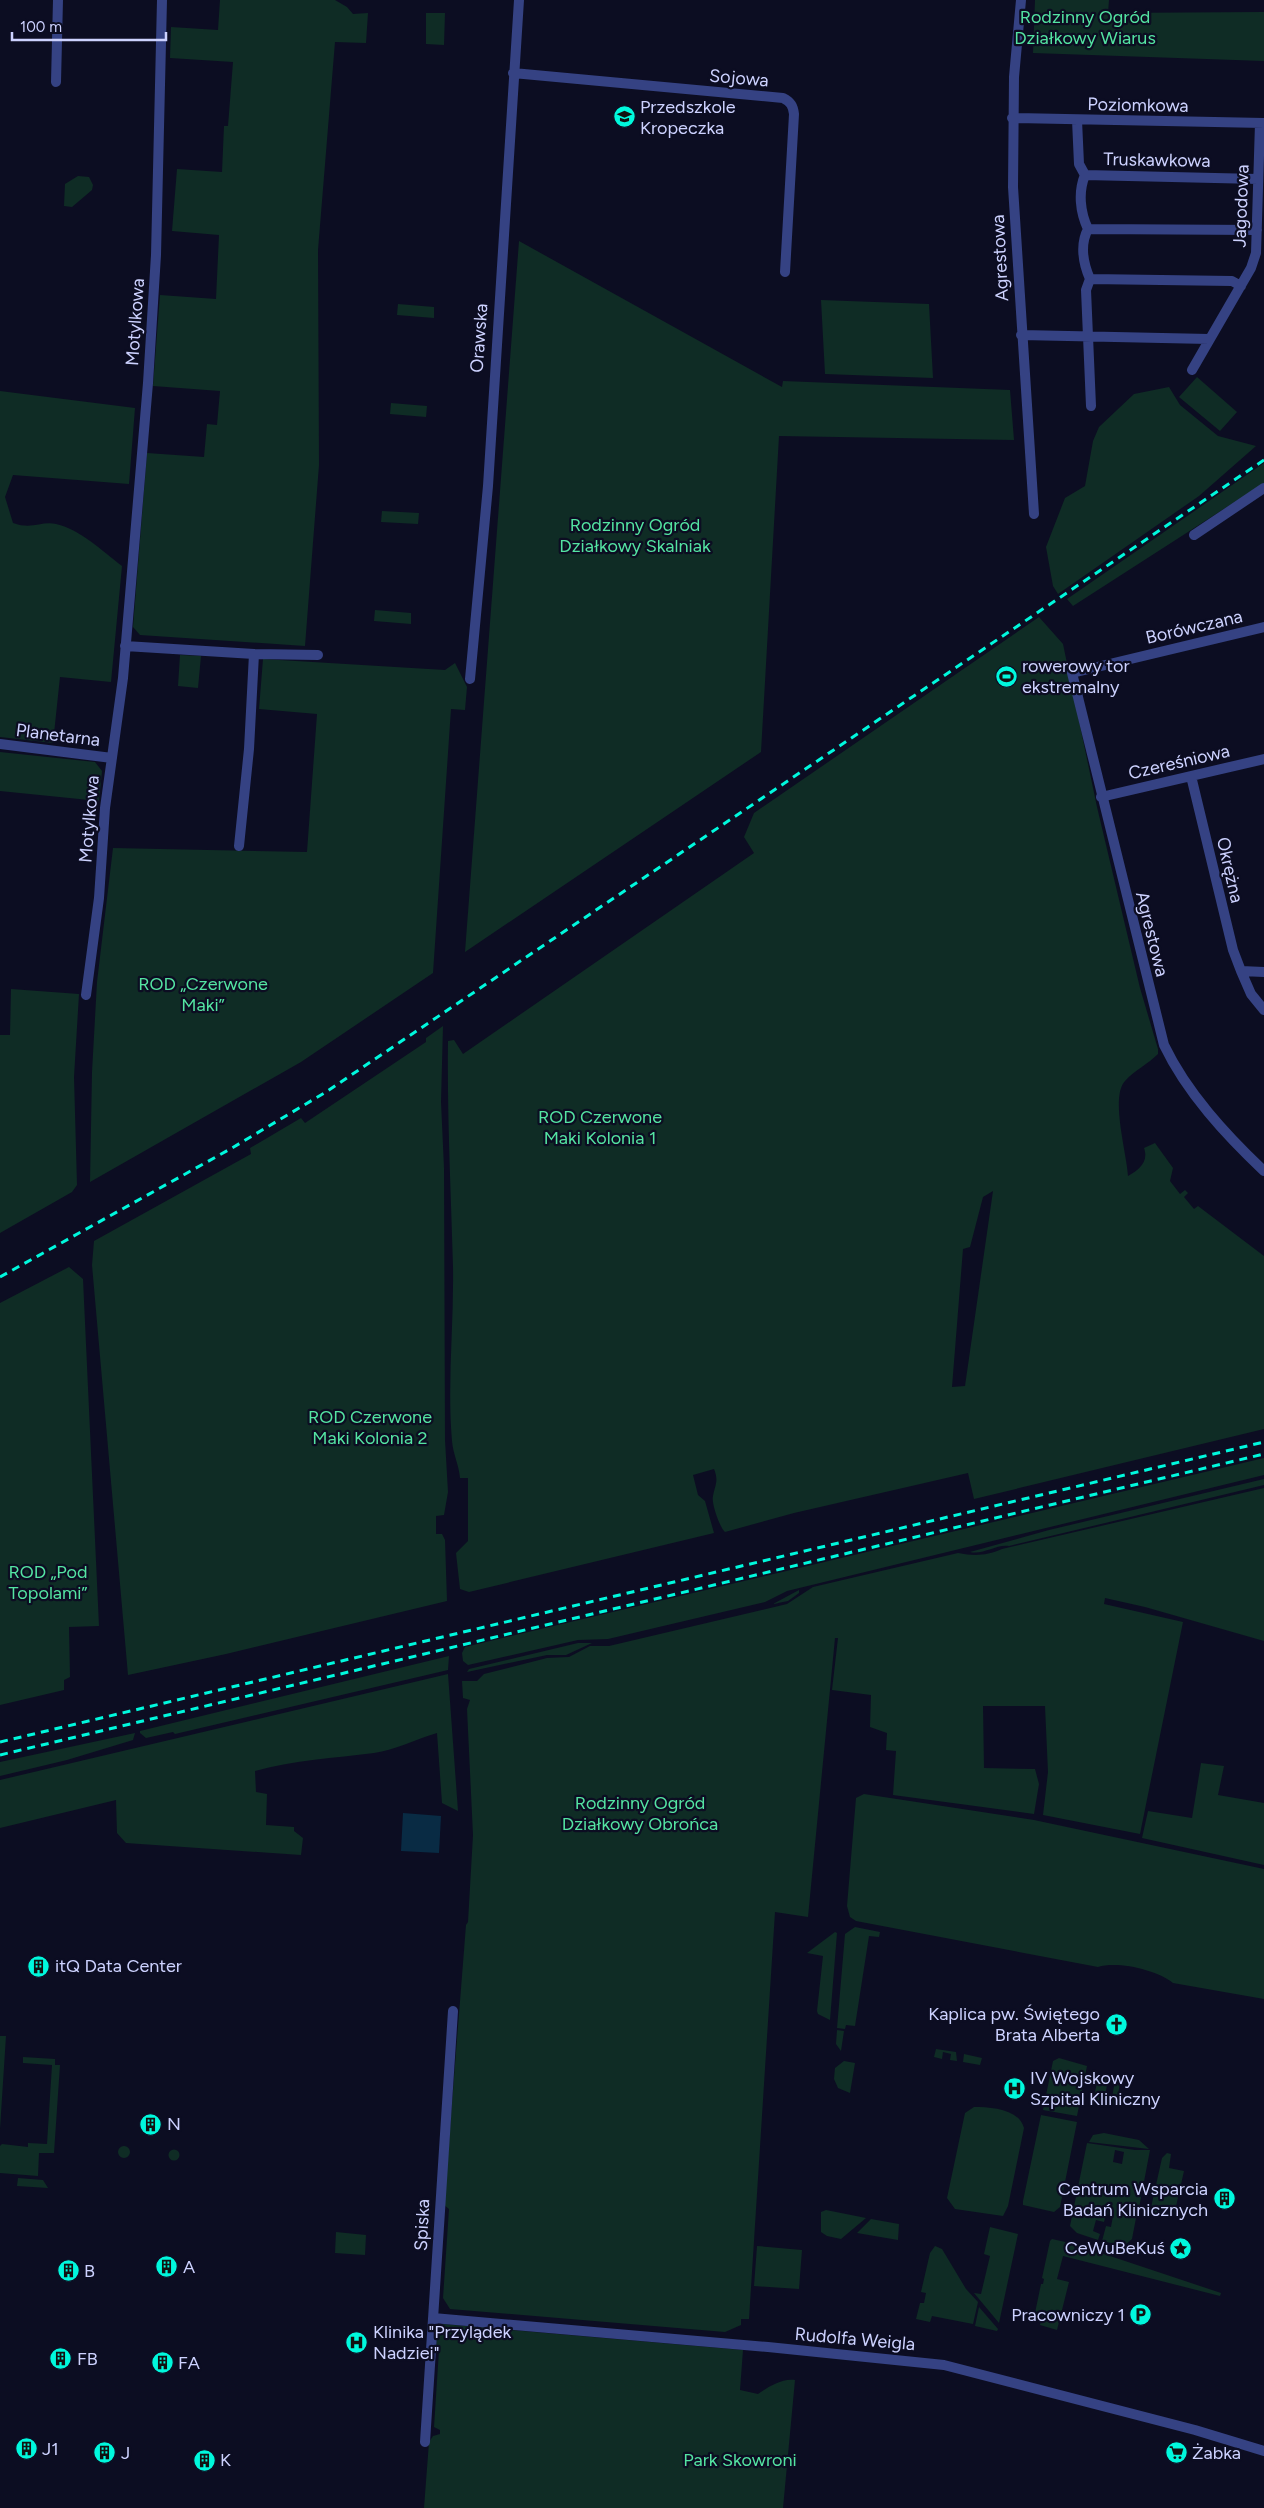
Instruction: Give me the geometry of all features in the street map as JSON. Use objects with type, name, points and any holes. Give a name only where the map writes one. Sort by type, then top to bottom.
[{"type":"street","points":[[56,82],[58,0]]},
{"type":"street","name":"Motylkowa","points":[[86,995],[99,898],[105,808],[125,646],[148,383],[156,255],[162,0]]},
{"type":"street","name":"Orawska","points":[[470,679],[488,486],[519,0]]},
{"type":"street","name":"Agrestowa","points":[[1021,0],[1012,118],[1013,197],[1034,514]]},
{"type":"street","name":"Sojowa","points":[[513,73],[783,98],[789,101],[794,107],[794,114],[785,272]]},
{"type":"street","name":"Poziomkowa","points":[[1012,118],[1262,123]]},
{"type":"street","name":"Truskawkowa","points":[[1077,120],[1079,164],[1085,175]]},
{"type":"street","name":"Jagodowa","points":[[1192,370],[1251,268],[1256,253],[1262,123]]},
{"type":"street","name":"Truskawkowa","points":[[1085,175],[1258,179]]},
{"type":"street","name":"Truskawkowa","points":[[1085,175],[1080,186],[1082,216],[1088,229],[1083,238],[1085,268],[1090,279],[1086,290],[1087,336]]},
{"type":"street","points":[[1088,229],[1257,230]]},
{"type":"street","points":[[1090,279],[1232,282],[1241,286]]},
{"type":"street","points":[[1022,335],[1209,339]]},
{"type":"street","points":[[1087,336],[1091,406]]},
{"type":"street","points":[[1194,535],[1264,488]]},
{"type":"street","name":"Borówczana","points":[[1072,673],[1264,627]]},
{"type":"street","points":[[125,646],[254,654],[318,655]]},
{"type":"street","points":[[239,846],[249,749],[254,654]]},
{"type":"street","name":"Agrestowa","points":[[1072,673],[1164,1045],[1194,1094],[1228,1134],[1264,1171]]},
{"type":"street","name":"Planetarna","points":[[0,744],[112,758]]},
{"type":"street","name":"Czereśniowa","points":[[1102,797],[1264,759]]},
{"type":"street","name":"Okrężna","points":[[1191,776],[1233,950],[1251,994],[1264,1010]]},
{"type":"street","points":[[1241,971],[1264,972]]},
{"type":"street","name":"Spiska","points":[[425,2442],[453,2011]]},
{"type":"street","name":"Rudolfa Weigla","points":[[433,2318],[768,2347],[944,2365],[1195,2430],[1264,2451]]},
{"type":"green space","points":[[220,0],[335,0],[347,7],[353,14],[368,13],[366,43],[335,42],[318,250],[319,465],[305,646],[140,635],[133,627],[147,453],[204,457],[207,424],[217,425],[220,391],[153,386],[160,295],[216,299],[219,235],[172,231],[177,169],[222,172],[224,126],[228,126],[233,62],[170,58],[171,27],[218,30]]},
{"type":"green space","name":"Rodzinny Ogród Działkowy Wiarus","points":[[1035,0],[1109,0],[1108,13],[1264,12],[1264,61],[1033,53]]},
{"type":"green space","points":[[426,13],[445,13],[444,45],[426,44]]},
{"type":"green space","points":[[78,176],[89,177],[93,185],[92,190],[72,207],[64,206],[65,184]]},
{"type":"green space","name":"Rodzinny Ogród Działkowy Skalniak","points":[[519,241],[782,387],[783,381],[1010,390],[1014,440],[779,436],[761,752],[465,952]]},
{"type":"green space","points":[[821,300],[929,304],[933,378],[825,374]]},
{"type":"green space","points":[[398,304],[434,307],[434,318],[397,315]]},
{"type":"green space","points":[[1197,377],[1237,412],[1220,431],[1179,397]]},
{"type":"green space","points":[[1169,387],[1180,405],[1218,436],[1256,446],[1199,496],[1058,594],[1053,586],[1046,547],[1065,498],[1085,486],[1093,441],[1099,427],[1134,394]]},
{"type":"green space","points":[[0,391],[135,408],[129,484],[13,475],[5,497],[13,523],[31,526],[51,523],[65,527],[90,541],[122,566],[111,682],[60,677],[53,743],[0,737]]},
{"type":"green space","points":[[391,403],[427,406],[426,417],[390,414]]},
{"type":"green space","points":[[1264,463],[1264,483],[1073,606],[1067,599]]},
{"type":"green space","points":[[382,511],[419,513],[418,524],[381,522]]},
{"type":"green space","points":[[375,610],[411,613],[411,624],[374,621]]},
{"type":"green space","name":"ROD Czerwone Maki Kolonia 1","points":[[1039,617],[1063,644],[1097,807],[1140,988],[1158,1049],[1158,1054],[1129,1077],[1121,1089],[1119,1100],[1120,1126],[1128,1176],[1142,1165],[1145,1157],[1144,1148],[1155,1143],[1173,1168],[1170,1181],[1180,1194],[1185,1190],[1188,1193],[1184,1197],[1194,1209],[1198,1206],[1264,1256],[1264,1429],[974,1499],[968,1473],[794,1513],[725,1532],[718,1521],[713,1504],[716,1480],[714,1469],[693,1475],[698,1495],[705,1501],[714,1533],[469,1592],[460,1589],[456,1553],[468,1541],[468,1478],[460,1478],[453,1446],[451,1420],[450,1376],[453,1267],[448,1041],[454,1040],[463,1054],[754,853],[744,837],[754,813]],"holes":[[[993,1191],[965,1386],[952,1387],[963,1249],[970,1247],[983,1197]]]},
{"type":"green space","points":[[180,655],[201,656],[198,688],[178,686]]},
{"type":"green space","name":"ROD „Czerwone Maki”","points":[[263,659],[445,670],[455,663],[467,687],[465,710],[451,709],[433,973],[301,1062],[90,1182],[92,1072],[97,982],[113,848],[307,852],[317,714],[259,709]]},
{"type":"green space","points":[[0,752],[95,762],[102,771],[99,801],[0,791]]},
{"type":"green space","points":[[11,989],[79,994],[74,1077],[77,1185],[72,1192],[0,1233],[0,1035],[10,1035]]},
{"type":"green space","name":"ROD Czerwone Maki Kolonia 2","points":[[443,1026],[441,1102],[444,1168],[445,1440],[448,1492],[444,1515],[436,1516],[436,1534],[442,1534],[445,1540],[447,1601],[226,1654],[128,1675],[92,1265],[94,1241],[251,1154],[250,1148],[301,1118],[305,1123],[426,1042],[426,1038]]},
{"type":"green space","name":"ROD „Pod Topolami”","points":[[69,1267],[83,1279],[99,1626],[69,1627],[70,1677],[64,1680],[64,1690],[0,1705],[0,1303]]},
{"type":"green space","points":[[1264,1458],[1264,1475],[787,1591],[765,1602],[608,1639],[578,1640],[468,1665],[463,1661],[462,1653],[465,1647]]},
{"type":"green space","points":[[1264,1479],[1264,1485],[1009,1546],[975,1553],[970,1552],[1049,1530]]},
{"type":"green space","name":"Rodzinny Ogród Działkowy Obrońca","points":[[1264,1488],[1264,1641],[1145,1607],[1105,1598],[1104,1604],[1183,1622],[1140,1834],[1043,1815],[1048,1772],[1045,1706],[983,1706],[984,1768],[1035,1769],[1039,1784],[1034,1814],[893,1795],[896,1751],[886,1750],[887,1733],[870,1727],[871,1695],[832,1690],[838,1638],[835,1638],[808,1917],[775,1912],[749,2319],[741,2319],[741,2325],[725,2332],[450,2309],[443,2298],[449,2209],[444,2205],[466,1925],[468,1922],[473,1835],[467,1709],[470,1700],[463,1698],[462,1681],[477,1681],[484,1674],[547,1658],[569,1657],[590,1646],[609,1646],[787,1604],[813,1587],[958,1553],[975,1555],[991,1553]]},
{"type":"green space","points":[[799,1590],[799,1593],[788,1601],[773,1604]]},
{"type":"green space","points":[[578,1643],[592,1643],[566,1655],[547,1655],[467,1672],[469,1669]]},
{"type":"green space","points":[[449,1656],[448,1670],[175,1734],[173,1732],[146,1738],[140,1733],[140,1731]]},
{"type":"green space","points":[[448,1674],[458,1811],[442,1803],[437,1733],[382,1752],[300,1762],[255,1771],[256,1792],[267,1794],[266,1825],[294,1827],[294,1831],[303,1838],[301,1855],[126,1843],[117,1833],[116,1800],[0,1828],[0,1780]]},
{"type":"green space","points":[[135,1733],[133,1740],[67,1760],[0,1776],[0,1762]]},
{"type":"green space","points":[[1201,1763],[1224,1766],[1218,1795],[1264,1803],[1264,1865],[1142,1838],[1148,1811],[1192,1818]]},
{"type":"green space","points":[[864,1794],[1034,1820],[1264,1869],[1264,1999],[1173,1983],[1157,1974],[1137,1968],[1116,1965],[1098,1967],[856,1921],[850,1917],[847,1906],[856,1798]]},
{"type":"green space","points":[[855,1927],[880,1932],[879,1937],[869,1936],[855,2026],[846,2025],[845,2029],[837,2028],[845,1934]]},
{"type":"green space","points":[[835,1932],[837,1933],[830,2020],[818,2014],[817,2011],[823,1956],[807,1953]]},
{"type":"green space","points":[[837,2030],[844,2031],[841,2051],[836,2044]]},
{"type":"green space","points":[[0,2036],[6,2036],[0,2129]]},
{"type":"green space","points":[[936,2049],[956,2052],[957,2061],[950,2060],[951,2054],[943,2052],[942,2059],[934,2057]]},
{"type":"green space","points":[[964,2054],[982,2058],[980,2065],[963,2062]]},
{"type":"green space","points":[[23,2057],[55,2059],[55,2065],[60,2065],[54,2153],[39,2153],[38,2176],[0,2173],[0,2146],[2,2144],[28,2147],[28,2143],[47,2144],[52,2065],[23,2063]]},
{"type":"green space","points":[[1059,2058],[1087,2066],[1077,2116],[1043,2110],[1053,2061]]},
{"type":"green space","points":[[844,2061],[855,2063],[850,2093],[838,2088],[834,2079],[835,2068]]},
{"type":"green space","points":[[1099,2075],[1121,2078],[1116,2105],[1111,2104],[1114,2086],[1112,2083],[1107,2085],[1104,2102],[1093,2100]]},
{"type":"green space","points":[[974,2107],[1004,2110],[1016,2117],[1024,2128],[1008,2206],[1003,2216],[955,2209],[947,2198],[965,2113]]},
{"type":"green space","points":[[1041,2115],[1077,2122],[1060,2207],[1054,2212],[1023,2205]]},
{"type":"green space","points":[[1104,2133],[1139,2140],[1149,2149],[1089,2142],[1093,2135]]},
{"type":"green space","points":[[1087,2143],[1135,2150],[1150,2150],[1139,2208],[1125,2206],[1123,2215],[1136,2218],[1132,2239],[1124,2246],[1102,2241],[1106,2226],[1111,2227],[1113,2216],[1106,2214],[1104,2222],[1096,2220],[1093,2231],[1100,2234],[1098,2240],[1077,2233],[1070,2226]],"holes":[[[1115,2150],[1124,2152],[1122,2164],[1113,2162]]]},
{"type":"green space","points":[[124,2146],[130,2152],[124,2158],[118,2152]]},
{"type":"green space","points":[[174,2149],[180,2155],[174,2161],[168,2155]]},
{"type":"green space","points":[[1167,2153],[1171,2154],[1169,2168],[1184,2171],[1174,2215],[1150,2212],[1162,2158]]},
{"type":"green space","points":[[18,2178],[43,2180],[48,2188],[17,2186]]},
{"type":"green space","points":[[826,2210],[866,2218],[841,2239],[827,2236],[821,2232],[821,2212]]},
{"type":"green space","points":[[871,2219],[899,2224],[898,2240],[857,2233]]},
{"type":"green space","points":[[990,2227],[1018,2234],[999,2323],[974,2293],[981,2294],[990,2256],[984,2254]]},
{"type":"green space","points":[[336,2232],[366,2235],[365,2255],[335,2253]]},
{"type":"green space","points":[[1052,2239],[1074,2244],[1221,2293],[1220,2296],[1063,2256],[1057,2279],[1069,2282],[1057,2330],[1040,2325],[1042,2315],[1035,2313],[1041,2284],[1043,2284],[1044,2279],[1042,2278],[1050,2241]]},
{"type":"green space","points":[[757,2246],[802,2250],[799,2289],[754,2286]]},
{"type":"green space","points":[[935,2246],[942,2249],[966,2289],[978,2302],[973,2324],[932,2316],[930,2322],[916,2319],[920,2303],[924,2303],[926,2293],[921,2292],[930,2253]]},
{"type":"green space","points":[[979,2307],[998,2329],[997,2331],[975,2326]]},
{"type":"green space","name":"Park Skowroni","points":[[443,2324],[743,2350],[740,2390],[758,2394],[780,2382],[795,2380],[783,2508],[424,2508],[429,2442],[433,2436],[440,2434],[440,2430],[434,2427],[439,2350],[436,2347],[437,2333]]},
{"type":"water","points":[[403,1813],[441,1816],[439,1853],[401,1851]]},
{"type":"railway","points":[[0,1277],[232,1148],[326,1092],[1264,460]]},
{"type":"railway","points":[[0,1742],[1264,1442]]},
{"type":"railway","points":[[0,1755],[1264,1454]]},
{"type":"place","name":"Przedszkole Kropeczka","points":[[624,117]]},
{"type":"place","name":"rowerowy tor ekstremalny","points":[[1006,676]]},
{"type":"place","name":"itQ Data Center","points":[[39,1966]]},
{"type":"place","name":"Kaplica pw. Świętego Brata Alberta","points":[[1116,2024]]},
{"type":"place","name":"IV Wojskowy Szpital Kliniczny","points":[[1014,2088]]},
{"type":"place","name":"N","points":[[151,2124]]},
{"type":"place","name":"Centrum Wsparcia Badań Klinicznych","points":[[1224,2199]]},
{"type":"place","name":"CeWuBeKuś","points":[[1181,2248]]},
{"type":"place","name":"A","points":[[167,2267]]},
{"type":"place","name":"B","points":[[68,2271]]},
{"type":"place","name":"Pracowniczy 1","points":[[1141,2315]]},
{"type":"place","name":"Klinika \"Przylądek Nadziei\"","points":[[357,2342]]},
{"type":"place","name":"FB","points":[[61,2359]]},
{"type":"place","name":"FA","points":[[162,2363]]},
{"type":"place","name":"J1","points":[[26,2449]]},
{"type":"place","name":"J","points":[[105,2453]]},
{"type":"place","name":"Żabka","points":[[1176,2453]]},
{"type":"place","name":"K","points":[[204,2460]]}]
